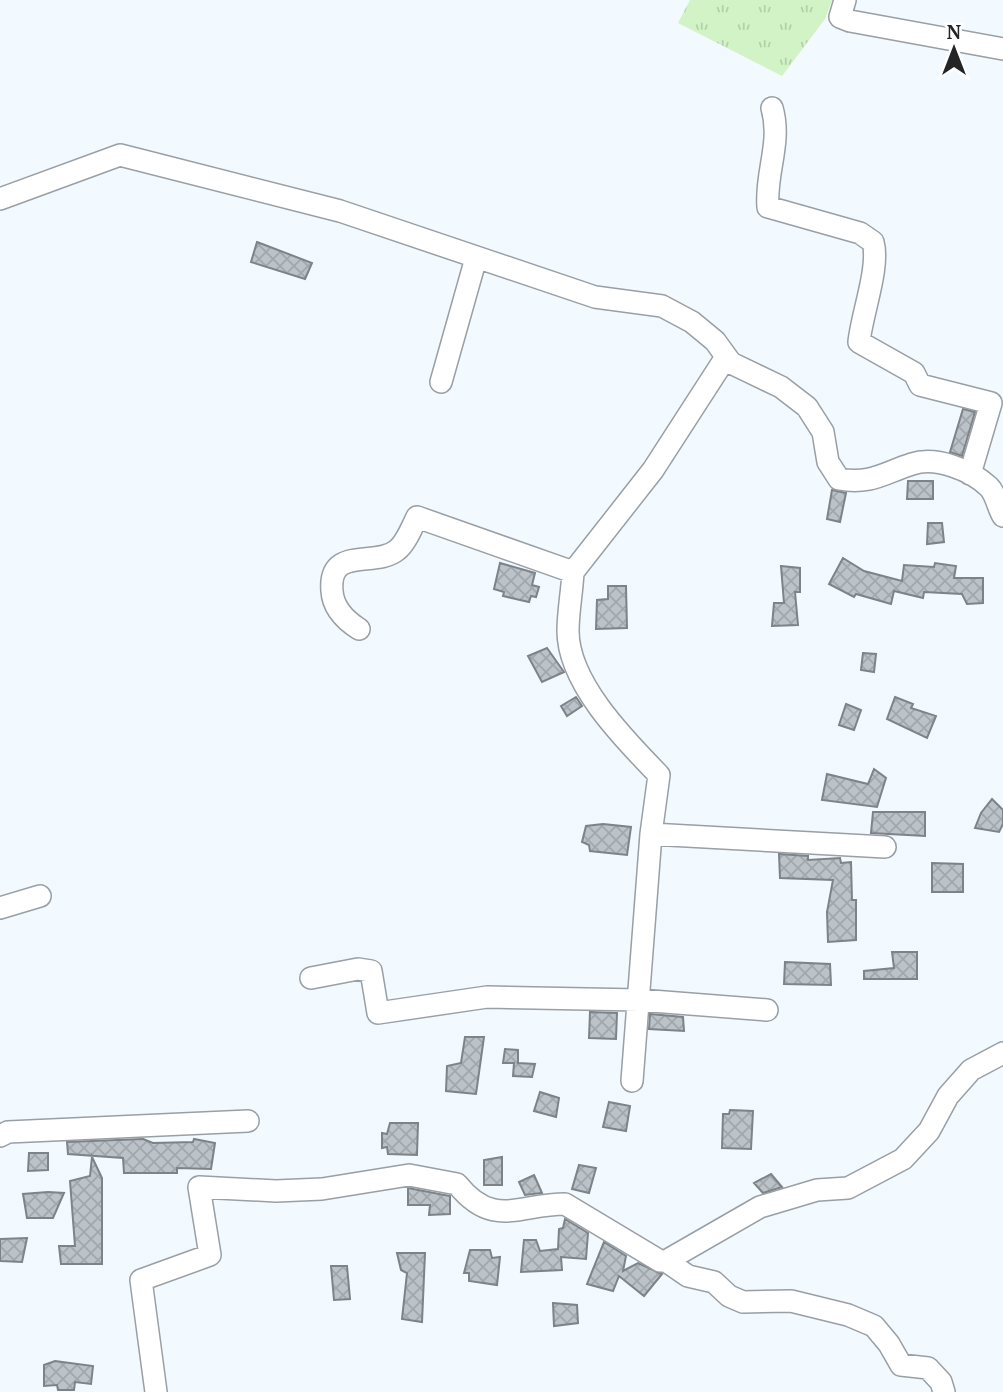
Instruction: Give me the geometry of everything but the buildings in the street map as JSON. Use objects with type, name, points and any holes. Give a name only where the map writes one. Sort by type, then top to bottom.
[{"type":"street","points":[[845,0],[840,17],[1003,49]]},
{"type":"street","points":[[772,108],[778,127],[775,158],[767,191],[768,207],[860,233],[873,242],[877,257],[866,298],[859,342],[914,373],[920,385],[991,403],[970,474]]},
{"type":"street","points":[[0,199],[120,155],[340,211],[596,297],[662,306],[692,322],[715,341],[726,357],[748,374],[781,387],[807,407],[823,432],[828,462],[839,479],[859,483],[916,463],[943,463],[970,474],[991,488],[1002,518]]},
{"type":"street","points":[[441,382],[476,258]]},
{"type":"street","points":[[632,1081],[651,834],[659,775],[601,710],[574,661],[568,634],[573,572],[653,470],[726,357]]},
{"type":"street","points":[[359,629],[345,620],[332,600],[331,584],[338,566],[349,560],[384,556],[398,549],[417,517],[573,572]]},
{"type":"street","points":[[651,834],[885,847]]},
{"type":"street","points":[[0,908],[40,896]]},
{"type":"street","points":[[311,978],[358,969],[371,971],[378,1013],[487,997],[639,1000],[767,1010]]},
{"type":"street","points":[[156,1392],[141,1280],[210,1255],[199,1187],[276,1191],[322,1189],[409,1175],[457,1184],[471,1202],[492,1209],[517,1212],[565,1204],[660,1261],[666,1261],[760,1207],[817,1190],[848,1188],[903,1160],[929,1131],[948,1096],[971,1070],[1003,1053]]},
{"type":"street","points":[[0,1136],[8,1132],[248,1121]]},
{"type":"street","points":[[666,1261],[688,1276],[714,1282],[729,1296],[743,1302],[791,1301],[848,1315],[874,1326],[901,1365],[928,1368],[941,1382],[944,1392]]},
{"type":"green space","points":[[690,0],[832,0],[825,19],[782,76],[678,23]]}]
